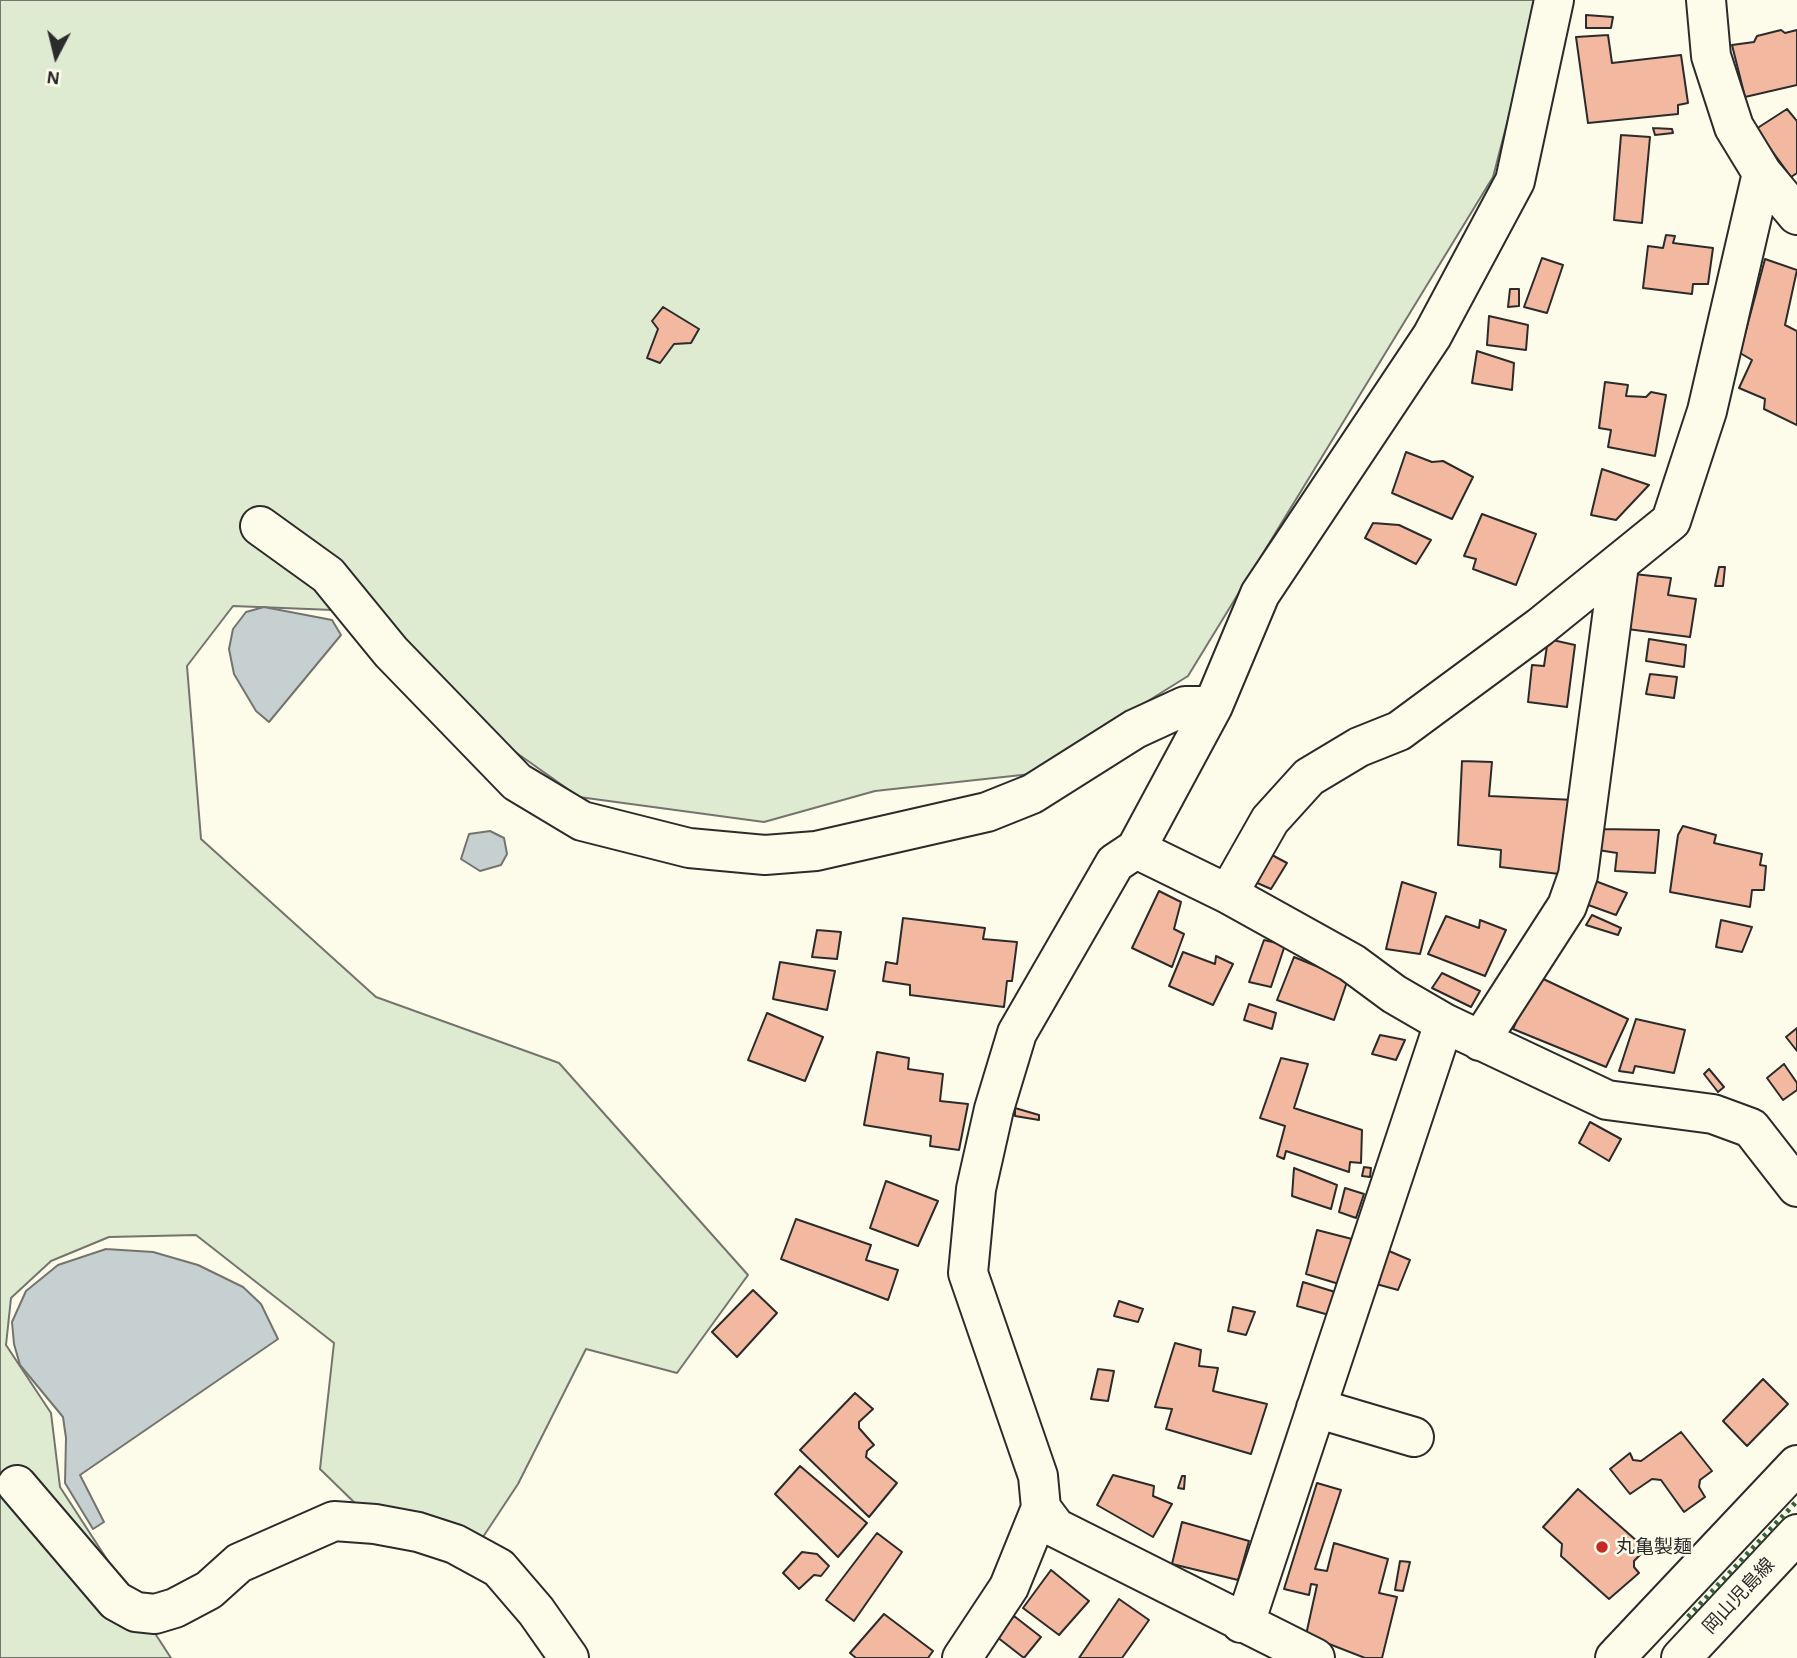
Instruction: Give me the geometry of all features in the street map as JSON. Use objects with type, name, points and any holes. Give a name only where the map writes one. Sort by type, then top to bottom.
[{"type":"street","points":[[962,1658],[1009,1587],[1041,1508],[1038,1476],[968,1273],[976,1189],[994,1109],[1017,1033],[1115,863],[1136,849],[1213,706],[1260,594],[1432,336],[1515,181],[1554,0]]},
{"type":"street","points":[[1706,0],[1711,56],[1734,127],[1762,173],[1797,215]]},
{"type":"street","points":[[1228,894],[1270,820],[1309,777],[1359,747],[1399,731],[1619,564],[1671,521],[1707,411],[1762,173]]},
{"type":"street","points":[[260,527],[328,575],[391,652],[517,782],[582,821],[689,848],[765,855],[816,851],[987,812],[1032,794],[1135,729],[1185,706],[1213,706]]},
{"type":"street","points":[[1480,1041],[1567,906],[1578,875],[1619,564]]},
{"type":"street","points":[[1136,849],[1228,894],[1352,963],[1394,993],[1444,1023],[1607,1100],[1713,1114],[1751,1128],[1797,1187]]},
{"type":"street","points":[[1241,1623],[1249,1611],[1444,1023]]},
{"type":"street","points":[[1316,1408],[1414,1437]]},
{"type":"street","points":[[1615,1658],[1797,1465]]},
{"type":"street","points":[[17,1485],[117,1601],[136,1612],[155,1614],[175,1608],[209,1590],[239,1563],[334,1521],[375,1524],[418,1532],[455,1544],[499,1568],[536,1611],[569,1658]]},
{"type":"street","points":[[1041,1508],[1056,1528],[1315,1658]]},
{"type":"street","name":"岡山児島線","points":[[1681,1658],[1797,1534]]},
{"type":"green space","points":[[0,0],[1539,0],[1493,177],[1188,676],[1031,774],[875,791],[764,822],[579,797],[477,725],[333,610],[233,606],[187,666],[201,839],[376,997],[559,1063],[748,1275],[677,1373],[586,1349],[518,1484],[481,1540],[359,1507],[320,1469],[334,1343],[196,1235],[109,1237],[51,1261],[11,1298],[6,1345],[51,1413],[60,1487],[171,1658],[0,1658]]},
{"type":"shaded area","points":[[264,607],[332,620],[341,635],[269,722],[256,711],[234,674],[229,649],[233,629],[246,612]]},
{"type":"shaded area","points":[[490,831],[504,838],[507,854],[501,865],[480,871],[461,859],[469,834]]},
{"type":"shaded area","points":[[106,1249],[153,1252],[198,1265],[243,1287],[261,1304],[278,1339],[80,1475],[104,1522],[93,1529],[65,1483],[66,1438],[63,1417],[20,1365],[12,1322],[26,1291],[58,1265]]},
{"type":"building","points":[[1586,15],[1613,17],[1611,28],[1586,28]]},
{"type":"building","points":[[1781,30],[1785,33],[1797,30],[1797,85],[1745,97],[1732,45],[1754,42],[1757,36]]},
{"type":"building","points":[[1608,35],[1612,63],[1681,55],[1688,103],[1678,105],[1678,114],[1588,123],[1576,37]]},
{"type":"building","points":[[1787,109],[1797,121],[1797,173],[1791,177],[1756,129]]},
{"type":"building","points":[[1653,128],[1672,129],[1673,133],[1655,135]]},
{"type":"building","points":[[1621,135],[1650,137],[1642,223],[1614,220]]},
{"type":"building","points":[[1666,235],[1675,236],[1673,243],[1713,248],[1708,284],[1693,284],[1692,294],[1643,288],[1648,246],[1663,248]]},
{"type":"building","points":[[1542,258],[1563,265],[1547,313],[1524,307]]},
{"type":"building","points":[[1765,259],[1797,270],[1785,325],[1797,331],[1797,425],[1764,409],[1765,399],[1739,388],[1752,360],[1740,353]]},
{"type":"building","points":[[1510,289],[1519,289],[1519,306],[1508,307]]},
{"type":"building","points":[[663,307],[699,329],[691,343],[674,344],[660,363],[647,358],[658,329],[652,321]]},
{"type":"building","points":[[1489,316],[1528,325],[1526,350],[1487,345]]},
{"type":"building","points":[[1477,351],[1514,363],[1512,390],[1472,383]]},
{"type":"building","points":[[1605,382],[1628,385],[1626,396],[1646,397],[1651,392],[1666,395],[1655,456],[1608,447],[1611,430],[1599,428]]},
{"type":"building","points":[[1406,452],[1432,462],[1443,461],[1473,477],[1452,519],[1392,493]]},
{"type":"building","points":[[1602,469],[1649,485],[1616,520],[1591,515]]},
{"type":"building","points":[[1482,514],[1536,534],[1516,585],[1473,569],[1476,559],[1464,556]]},
{"type":"building","points":[[1373,523],[1399,525],[1431,540],[1416,564],[1365,538]]},
{"type":"building","points":[[1719,567],[1725,567],[1723,586],[1715,586]]},
{"type":"building","points":[[1634,574],[1671,578],[1668,595],[1696,599],[1690,637],[1627,629]]},
{"type":"building","points":[[1548,639],[1575,645],[1567,707],[1528,702],[1532,665],[1544,666]]},
{"type":"building","points":[[1649,639],[1686,645],[1684,667],[1646,661]]},
{"type":"building","points":[[1650,674],[1677,677],[1674,698],[1646,694]]},
{"type":"building","points":[[1462,761],[1492,762],[1489,796],[1575,800],[1568,875],[1500,867],[1501,850],[1458,845]]},
{"type":"building","points":[[1683,826],[1716,835],[1714,843],[1762,854],[1760,865],[1766,866],[1764,890],[1752,890],[1750,907],[1670,892],[1678,835]]},
{"type":"building","points":[[1600,829],[1659,830],[1655,873],[1615,871],[1617,853],[1598,850]]},
{"type":"building","points":[[1272,855],[1287,863],[1271,889],[1255,882]]},
{"type":"building","points":[[1590,879],[1627,893],[1616,915],[1580,902]]},
{"type":"building","points":[[1402,882],[1436,893],[1420,954],[1386,949]]},
{"type":"building","points":[[1159,891],[1181,902],[1174,929],[1184,934],[1172,967],[1132,948]]},
{"type":"building","points":[[1592,915],[1621,928],[1618,935],[1586,925]]},
{"type":"building","points":[[1446,916],[1479,928],[1480,920],[1506,930],[1485,976],[1428,954]]},
{"type":"building","points":[[903,918],[985,928],[983,939],[1017,942],[1012,981],[1007,981],[1004,1007],[910,995],[910,985],[883,981],[886,962],[897,964]]},
{"type":"building","points":[[1721,920],[1752,927],[1742,952],[1716,947]]},
{"type":"building","points":[[817,930],[841,932],[837,959],[812,957]]},
{"type":"building","points":[[1264,940],[1285,945],[1271,987],[1249,982]]},
{"type":"building","points":[[1183,952],[1215,964],[1216,956],[1233,964],[1213,1005],[1169,986]]},
{"type":"building","points":[[1294,957],[1348,979],[1334,1020],[1277,1000]]},
{"type":"building","points":[[780,962],[835,971],[827,1010],[773,999]]},
{"type":"building","points":[[1442,973],[1480,991],[1471,1007],[1432,988]]},
{"type":"building","points":[[1537,976],[1628,1019],[1606,1067],[1513,1029]]},
{"type":"building","points":[[1249,1004],[1276,1013],[1272,1029],[1244,1020]]},
{"type":"building","points":[[767,1013],[823,1037],[805,1081],[748,1060]]},
{"type":"building","points":[[1636,1019],[1685,1030],[1674,1073],[1635,1066],[1633,1073],[1619,1071]]},
{"type":"building","points":[[1797,1028],[1797,1051],[1786,1037]]},
{"type":"building","points":[[1380,1035],[1405,1040],[1396,1060],[1372,1054]]},
{"type":"building","points":[[877,1052],[909,1058],[908,1069],[943,1074],[940,1101],[968,1104],[959,1150],[930,1146],[931,1136],[864,1125]]},
{"type":"building","points":[[1281,1058],[1308,1064],[1294,1108],[1362,1130],[1361,1163],[1350,1162],[1349,1172],[1286,1151],[1284,1159],[1277,1156],[1285,1126],[1260,1118]]},
{"type":"building","points":[[1784,1064],[1797,1083],[1797,1090],[1783,1100],[1767,1078]]},
{"type":"building","points":[[1709,1069],[1724,1087],[1718,1092],[1704,1074]]},
{"type":"building","points":[[1015,1108],[1039,1115],[1039,1120],[1015,1116]]},
{"type":"building","points":[[1590,1122],[1621,1139],[1609,1161],[1579,1143]]},
{"type":"building","points":[[1364,1167],[1371,1168],[1370,1177],[1362,1176]]},
{"type":"building","points":[[1294,1168],[1337,1185],[1331,1209],[1292,1196]]},
{"type":"building","points":[[886,1181],[938,1201],[918,1246],[870,1228]]},
{"type":"building","points":[[1345,1188],[1364,1194],[1356,1218],[1339,1212]]},
{"type":"building","points":[[796,1219],[871,1245],[866,1260],[898,1270],[888,1300],[781,1259]]},
{"type":"building","points":[[1317,1230],[1352,1239],[1339,1284],[1306,1274]]},
{"type":"building","points":[[1382,1248],[1410,1260],[1398,1290],[1369,1282]]},
{"type":"building","points":[[1303,1282],[1335,1292],[1329,1315],[1297,1306]]},
{"type":"building","points":[[753,1290],[777,1313],[737,1357],[712,1332]]},
{"type":"building","points":[[1119,1301],[1143,1309],[1138,1322],[1114,1316]]},
{"type":"building","points":[[1233,1307],[1255,1312],[1246,1335],[1228,1331]]},
{"type":"building","points":[[1175,1343],[1201,1350],[1199,1366],[1218,1368],[1213,1391],[1267,1404],[1251,1454],[1166,1429],[1172,1409],[1155,1407]]},
{"type":"building","points":[[1098,1369],[1114,1371],[1108,1401],[1091,1399]]},
{"type":"building","points":[[1763,1379],[1788,1404],[1747,1446],[1723,1421]]},
{"type":"building","points":[[855,1393],[873,1409],[859,1422],[859,1428],[874,1445],[867,1451],[866,1457],[897,1483],[869,1517],[800,1450]]},
{"type":"building","points":[[1681,1432],[1712,1471],[1700,1480],[1699,1487],[1705,1497],[1684,1512],[1661,1480],[1652,1479],[1630,1494],[1610,1469],[1630,1453],[1633,1460],[1641,1461]]},
{"type":"building","points":[[800,1466],[867,1523],[838,1557],[775,1494]]},
{"type":"building","points":[[1113,1475],[1154,1486],[1153,1496],[1172,1504],[1153,1537],[1097,1505]]},
{"type":"building","points":[[1182,1476],[1185,1476],[1184,1489],[1178,1488]]},
{"type":"building","points":[[1317,1483],[1341,1490],[1315,1569],[1327,1571],[1334,1543],[1388,1559],[1379,1593],[1397,1597],[1382,1658],[1365,1658],[1306,1635],[1317,1585],[1311,1584],[1309,1595],[1284,1589]]},
{"type":"building","name":"丸亀製麺","points":[[1578,1489],[1646,1549],[1634,1561],[1634,1567],[1639,1573],[1609,1599],[1561,1556],[1562,1544],[1543,1527]]},
{"type":"building","points":[[1182,1522],[1249,1541],[1238,1580],[1172,1564]]},
{"type":"building","points":[[877,1533],[902,1552],[854,1621],[826,1600]]},
{"type":"building","points":[[802,1552],[817,1554],[829,1566],[821,1576],[814,1575],[799,1589],[783,1573]]},
{"type":"building","points":[[1400,1561],[1410,1562],[1403,1591],[1395,1590]]},
{"type":"building","points":[[1051,1570],[1089,1601],[1059,1635],[1023,1608]]},
{"type":"building","points":[[1119,1599],[1149,1620],[1122,1658],[1079,1658]]},
{"type":"building","points":[[884,1614],[933,1651],[928,1658],[856,1658],[850,1653]]},
{"type":"building","points":[[1014,1616],[1041,1637],[1024,1658],[997,1637]]},
{"type":"hedge","points":[[1688,1617],[1797,1501]]},
{"type":"place","name":"丸亀製麺","points":[[1602,1547]]}]
